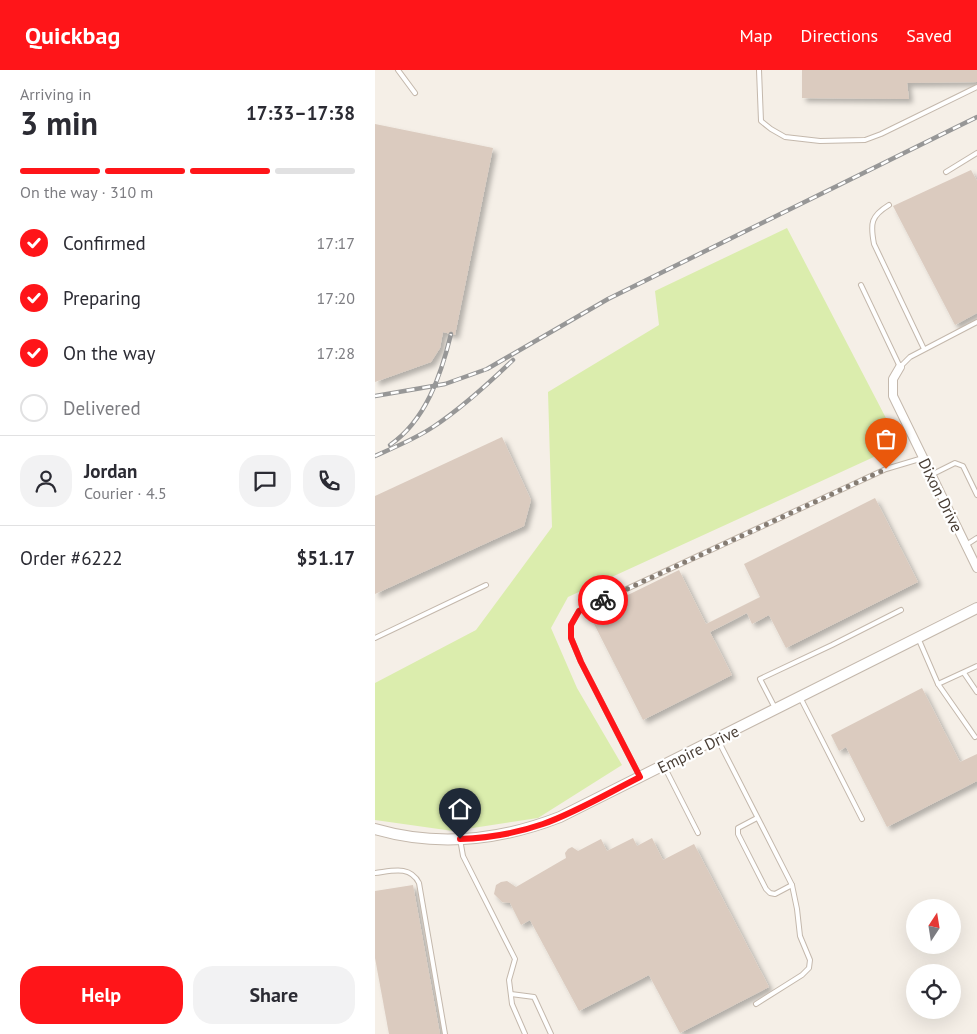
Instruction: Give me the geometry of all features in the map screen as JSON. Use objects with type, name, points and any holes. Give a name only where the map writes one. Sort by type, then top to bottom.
[{"type":"street","name":"Dixon Drive","points":[[900,367],[893,379],[893,396],[977,568]]},
{"type":"street","name":"Empire Drive","points":[[375,829],[425,838],[460,839],[507,834],[543,824],[776,710],[977,608]]},
{"type":"lane","points":[[398,70],[415,93]]},
{"type":"lane","points":[[759,70],[761,121],[771,130],[785,137],[820,141],[865,140],[881,134],[977,86]]},
{"type":"lane","points":[[946,172],[977,153]]},
{"type":"lane","points":[[889,205],[876,213],[872,232],[874,244],[924,349]]},
{"type":"lane","points":[[861,285],[900,367],[910,357],[977,322]]},
{"type":"lane","points":[[640,777],[581,662],[571,638],[571,625],[579,611],[886,469],[923,458]]},
{"type":"lane","points":[[931,475],[955,463],[963,466],[977,495]]},
{"type":"lane","points":[[966,545],[977,538]]},
{"type":"lane","points":[[375,638],[486,585]]},
{"type":"lane","points":[[776,710],[760,678],[832,645],[901,610]]},
{"type":"lane","points":[[918,638],[938,684],[975,737]]},
{"type":"lane","points":[[938,684],[977,666]]},
{"type":"lane","points":[[963,673],[977,692]]},
{"type":"lane","points":[[800,698],[862,819]]},
{"type":"lane","points":[[717,739],[792,884],[800,936],[810,960],[809,968],[802,975],[756,1004]]},
{"type":"lane","points":[[663,766],[697,834]]},
{"type":"lane","points":[[757,818],[738,828],[738,834],[766,889],[770,893],[775,894],[792,884]]},
{"type":"lane","points":[[460,839],[463,856],[515,958],[509,980],[512,1004],[525,1034]]},
{"type":"lane","points":[[375,873],[405,870],[412,874],[419,884],[445,1034]]},
{"type":"lane","points":[[511,994],[534,997],[551,1034]]},
{"type":"green space","points":[[787,228],[900,445],[568,597],[551,628],[577,688],[622,765],[538,818],[453,831],[375,820],[375,683],[476,630],[552,527],[548,392],[659,325],[655,291]]},
{"type":"building","points":[[802,70],[977,70],[977,82],[907,83],[909,99],[802,98]]},
{"type":"building","points":[[375,124],[493,148],[455,335],[443,332],[440,348],[431,362],[375,382]]},
{"type":"building","points":[[971,170],[977,181],[977,313],[955,325],[893,206]]},
{"type":"building","points":[[502,437],[531,500],[524,526],[375,594],[375,496]]},
{"type":"building","points":[[875,498],[918,582],[786,648],[769,615],[752,624],[747,613],[710,632],[732,675],[643,720],[589,614],[679,570],[706,624],[760,597],[744,564]]},
{"type":"building","points":[[922,688],[960,762],[977,754],[977,781],[887,827],[846,747],[839,751],[831,735]]},
{"type":"building","points":[[633,838],[637,846],[652,838],[663,860],[694,844],[769,987],[680,1033],[649,975],[579,1011],[530,920],[521,925],[510,903],[502,902],[494,894],[496,885],[507,881],[516,887],[566,858],[565,853],[572,847],[578,851],[601,839],[607,851]]},
{"type":"building","points":[[413,885],[440,1034],[389,1034],[375,958],[375,891]]},
{"type":"railway","points":[[375,396],[445,384],[487,369],[608,299],[977,117]]},
{"type":"railway","points":[[390,445],[403,435],[413,423],[430,396],[437,381],[451,334]]},
{"type":"railway","points":[[375,456],[405,443],[444,420],[513,360]]},
{"type":"way so far","points":[[603,600],[886,469]]},
{"type":"route","points":[[460,839],[497,836],[543,824],[640,777],[581,662],[571,638],[571,625],[579,611],[603,600]]}]
